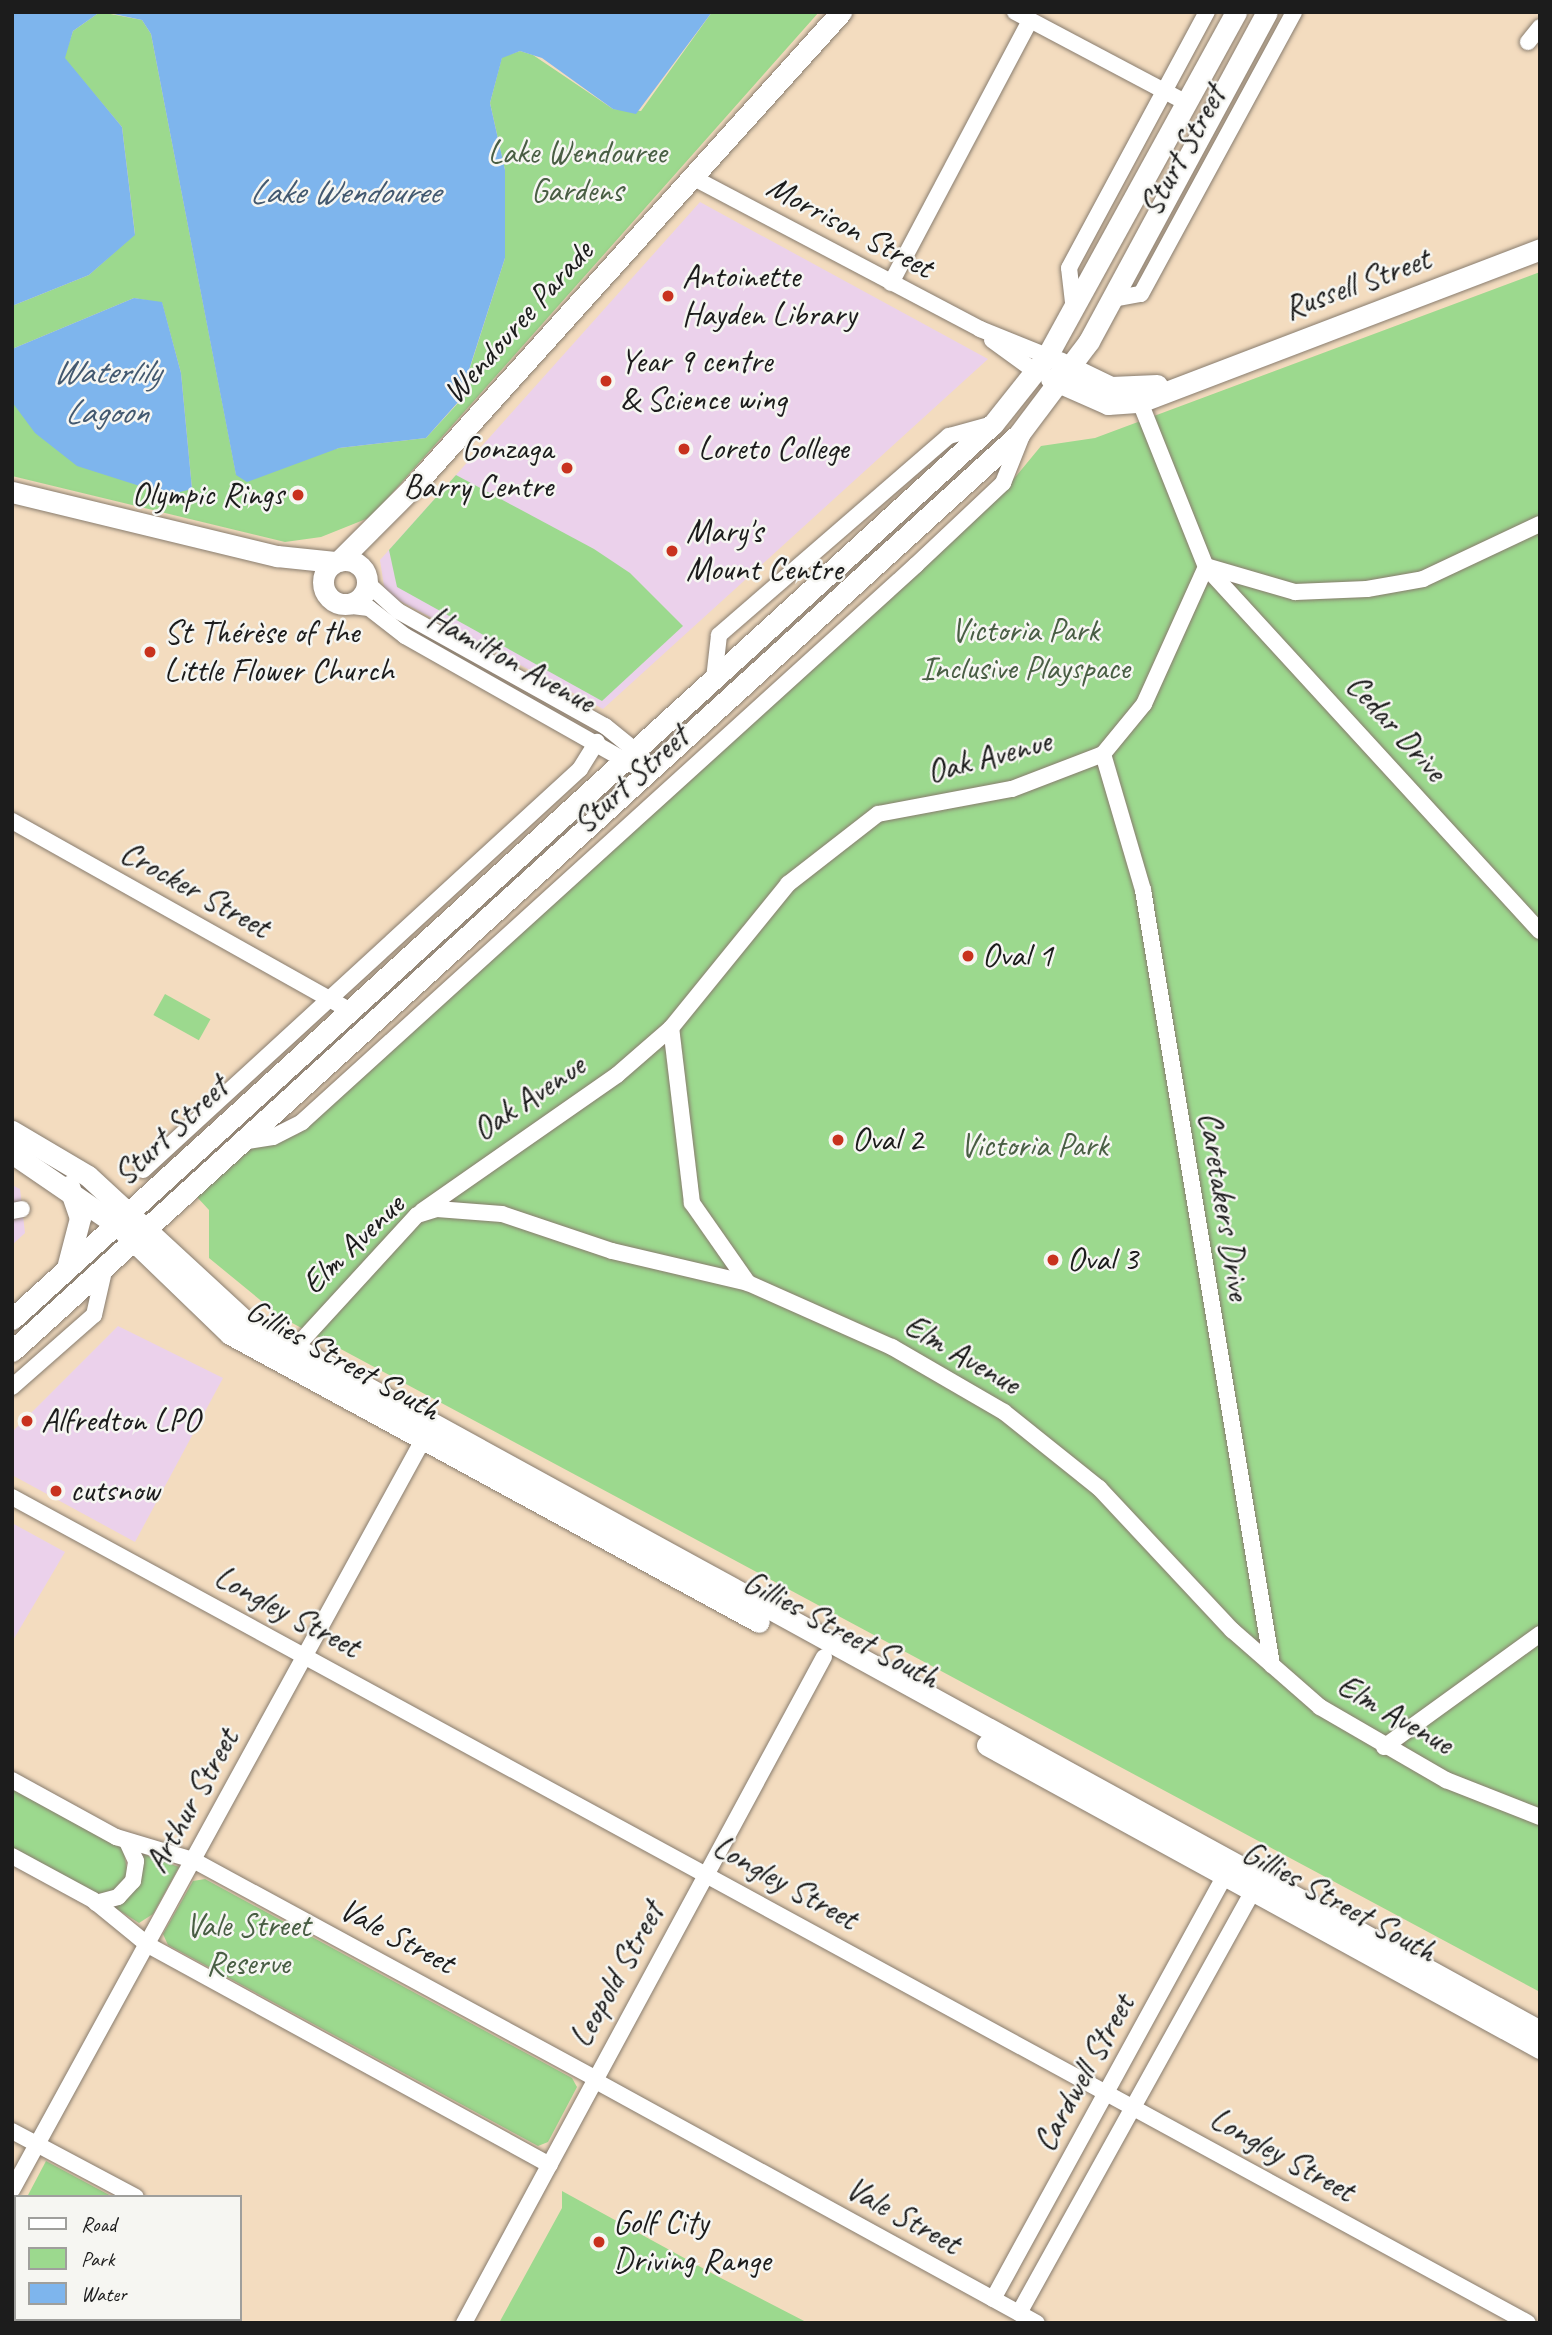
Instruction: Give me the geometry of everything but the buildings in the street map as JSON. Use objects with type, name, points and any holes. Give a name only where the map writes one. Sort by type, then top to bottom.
[{"type":"main road","name":"Wendouree Parade","points":[[337,561],[382,519],[841,12]]},
{"type":"main road","name":"Sturt Street","points":[[12,1319],[993,424],[1042,364],[1074,311],[1236,12]]},
{"type":"main road","name":"Sturt Street","points":[[12,1351],[791,646],[1028,425],[1066,377],[1112,299],[1267,12]]},
{"type":"main road","name":"Russell Street","points":[[1042,364],[1066,377],[1139,395],[1195,377],[1540,249]]},
{"type":"main road","points":[[12,492],[277,556],[355,562],[367,582],[360,599],[344,605],[277,556]]},
{"type":"main road","name":"Wendouree Parade","points":[[367,582],[382,519]]},
{"type":"main road","points":[[324,591],[324,574],[337,561]]},
{"type":"main road","points":[[12,1131],[88,1176],[124,1218],[141,1233]]},
{"type":"main road","points":[[12,1153],[124,1218]]},
{"type":"main road","points":[[62,1276],[79,1231],[69,1186]]},
{"type":"main road","name":"Gillies Street South","points":[[141,1233],[220,1303],[428,1432]]},
{"type":"main road","name":"Gillies Street South","points":[[141,1233],[218,1326],[428,1432],[827,1651],[1230,1867],[1540,2048]]},
{"type":"main road","name":"Gillies Street South","points":[[1258,1883],[1540,2031]]},
{"type":"street","name":"Sturt Street","points":[[1074,311],[1069,268],[1207,12]]},
{"type":"street","name":"Sturt Street","points":[[1112,299],[1141,294],[1294,12]]},
{"type":"street","points":[[891,283],[1023,16],[1187,103]]},
{"type":"street","points":[[1528,42],[1540,27]]},
{"type":"street","name":"Morrison Street","points":[[692,177],[1042,364]]},
{"type":"street","points":[[1139,395],[1206,567],[1295,592],[1367,589],[1423,579],[1540,524]]},
{"type":"street","points":[[714,679],[719,635],[948,436],[993,424]]},
{"type":"street","name":"Sturt Street","points":[[241,1142],[281,1135],[302,1122],[805,664],[999,487],[1028,425]]},
{"type":"street","name":"Oak Avenue","points":[[417,1214],[617,1075],[671,1028],[788,884],[878,814],[1012,789],[1103,754],[1144,704],[1206,567]]},
{"type":"street","name":"Cedar Drive","points":[[1206,567],[1540,931]]},
{"type":"street","name":"Hamilton Avenue","points":[[367,582],[398,611],[599,722],[651,771]]},
{"type":"street","name":"Hamilton Avenue","points":[[344,605],[369,608],[405,636],[597,742],[630,754]]},
{"type":"street","points":[[791,646],[805,664]]},
{"type":"street","name":"Sturt Street","points":[[143,1170],[326,997],[580,769],[597,742]]},
{"type":"street","name":"Caretakers Drive","points":[[1103,754],[1143,890],[1264,1644],[1275,1670]]},
{"type":"street","name":"Crocker Street","points":[[12,821],[349,1010]]},
{"type":"street","points":[[671,1028],[692,1203],[748,1283]]},
{"type":"street","name":"Elm Avenue","points":[[295,1348],[417,1214],[447,1208],[502,1214],[612,1251],[748,1283],[891,1347],[1016,1420],[1099,1488],[1275,1670],[1384,1748],[1540,1817]]},
{"type":"street","points":[[12,1387],[94,1315],[105,1267]]},
{"type":"street","name":"Arthur Street","points":[[12,2190],[428,1432]]},
{"type":"street","name":"Longley Street","points":[[12,1497],[1528,2323]]},
{"type":"street","points":[[1384,1748],[1540,1634]]},
{"type":"street","name":"Leopold Street","points":[[464,2323],[827,1651]]},
{"type":"street","name":"Vale Street","points":[[12,1780],[127,1842],[194,1860],[1037,2323]]},
{"type":"street","points":[[96,1903],[118,1897],[131,1884],[136,1861],[127,1842]]},
{"type":"street","points":[[12,1856],[96,1903],[148,1945],[550,2165]]},
{"type":"street","name":"Cardwell Street","points":[[993,2298],[1230,1867]]},
{"type":"street","name":"Cardwell Street","points":[[1019,2313],[1258,1883]]},
{"type":"street","points":[[12,2131],[132,2195]]},
{"type":"shaded area","name":"Loreto College","points":[[700,202],[988,359],[603,709],[385,593],[380,560]]},
{"type":"shaded area","points":[[12,1185],[20,1189],[25,1233],[12,1245]]},
{"type":"shaded area","points":[[118,1326],[223,1378],[135,1542],[12,1475],[12,1432]]},
{"type":"shaded area","points":[[12,1523],[65,1552],[12,1642]]},
{"type":"green space","name":"Lake Wendouree Gardens","points":[[100,12],[142,20],[151,34],[236,474],[339,448],[426,438],[459,402],[505,258],[505,170],[490,103],[502,57],[520,51],[533,55],[613,109],[641,111],[712,12],[819,12],[371,517],[321,537],[285,542],[12,476],[12,402],[192,489],[181,373],[162,303],[134,298],[12,349],[12,306],[89,275],[135,234],[122,127],[64,58],[73,31]]},
{"type":"green space","name":"Victoria Park","points":[[1540,272],[1540,1992],[281,1317],[209,1258],[209,1210],[197,1197],[252,1148],[298,1134],[1012,481],[1041,446],[1095,438]]},
{"type":"green space","points":[[456,475],[594,549],[630,573],[683,626],[602,701],[397,587],[389,550]]},
{"type":"green space","points":[[165,994],[210,1019],[199,1040],[153,1015]]},
{"type":"green space","name":"Vale Street Reserve","points":[[12,1786],[123,1848],[128,1875],[117,1890],[97,1894],[12,1850]]},
{"type":"green space","points":[[143,1854],[179,1867],[153,1914],[139,1923],[114,1907],[139,1885]]},
{"type":"green space","name":"Vale Street Reserve","points":[[205,1879],[572,2078],[577,2087],[548,2142],[538,2146],[168,1945],[163,1934],[193,1881]]},
{"type":"green space","points":[[46,2161],[109,2195],[28,2195]]},
{"type":"green space","name":"Golf City Driving Range","points":[[562,2191],[808,2323],[499,2323],[562,2208]]},
{"type":"green space","points":[[14,2270],[14,2321],[113,2321],[12,2323]]},
{"type":"water","points":[[12,12],[100,12],[73,31],[65,58],[122,127],[135,235],[89,275],[12,306]]},
{"type":"water","name":"Lake Wendouree","points":[[104,12],[712,12],[636,114],[613,109],[542,58],[520,51],[502,58],[490,103],[505,170],[505,258],[459,401],[426,438],[339,448],[247,482],[236,475],[151,34],[142,20]]},
{"type":"water","name":"Waterlily Lagoon","points":[[134,298],[162,302],[181,373],[192,489],[168,495],[77,466],[35,433],[12,402],[12,349]]},
{"type":"place","name":"Antoinette Hayden Library","points":[[668,296]]},
{"type":"place","name":"Year 9 centre & Science wing","points":[[606,381]]},
{"type":"place","name":"Loreto College","points":[[684,449]]},
{"type":"place","name":"Gonzaga Barry Centre","points":[[567,468]]},
{"type":"place","name":"Olympic Rings","points":[[298,495]]},
{"type":"place","name":"Mary's Mount Centre","points":[[672,551]]},
{"type":"place","name":"St Thérèse of the Little Flower Church","points":[[150,652]]},
{"type":"place","name":"Oval 1","points":[[968,956]]},
{"type":"place","name":"Oval 2","points":[[838,1140]]},
{"type":"place","name":"Oval 3","points":[[1053,1260]]},
{"type":"place","name":"Alfredton LPO","points":[[27,1421]]},
{"type":"place","name":"cutsnow","points":[[56,1491]]},
{"type":"place","name":"Golf City Driving Range","points":[[599,2242]]},
{"type":"park label","name":"Victoria Park Inclusive Playspace","points":[[1025,650]]}]
